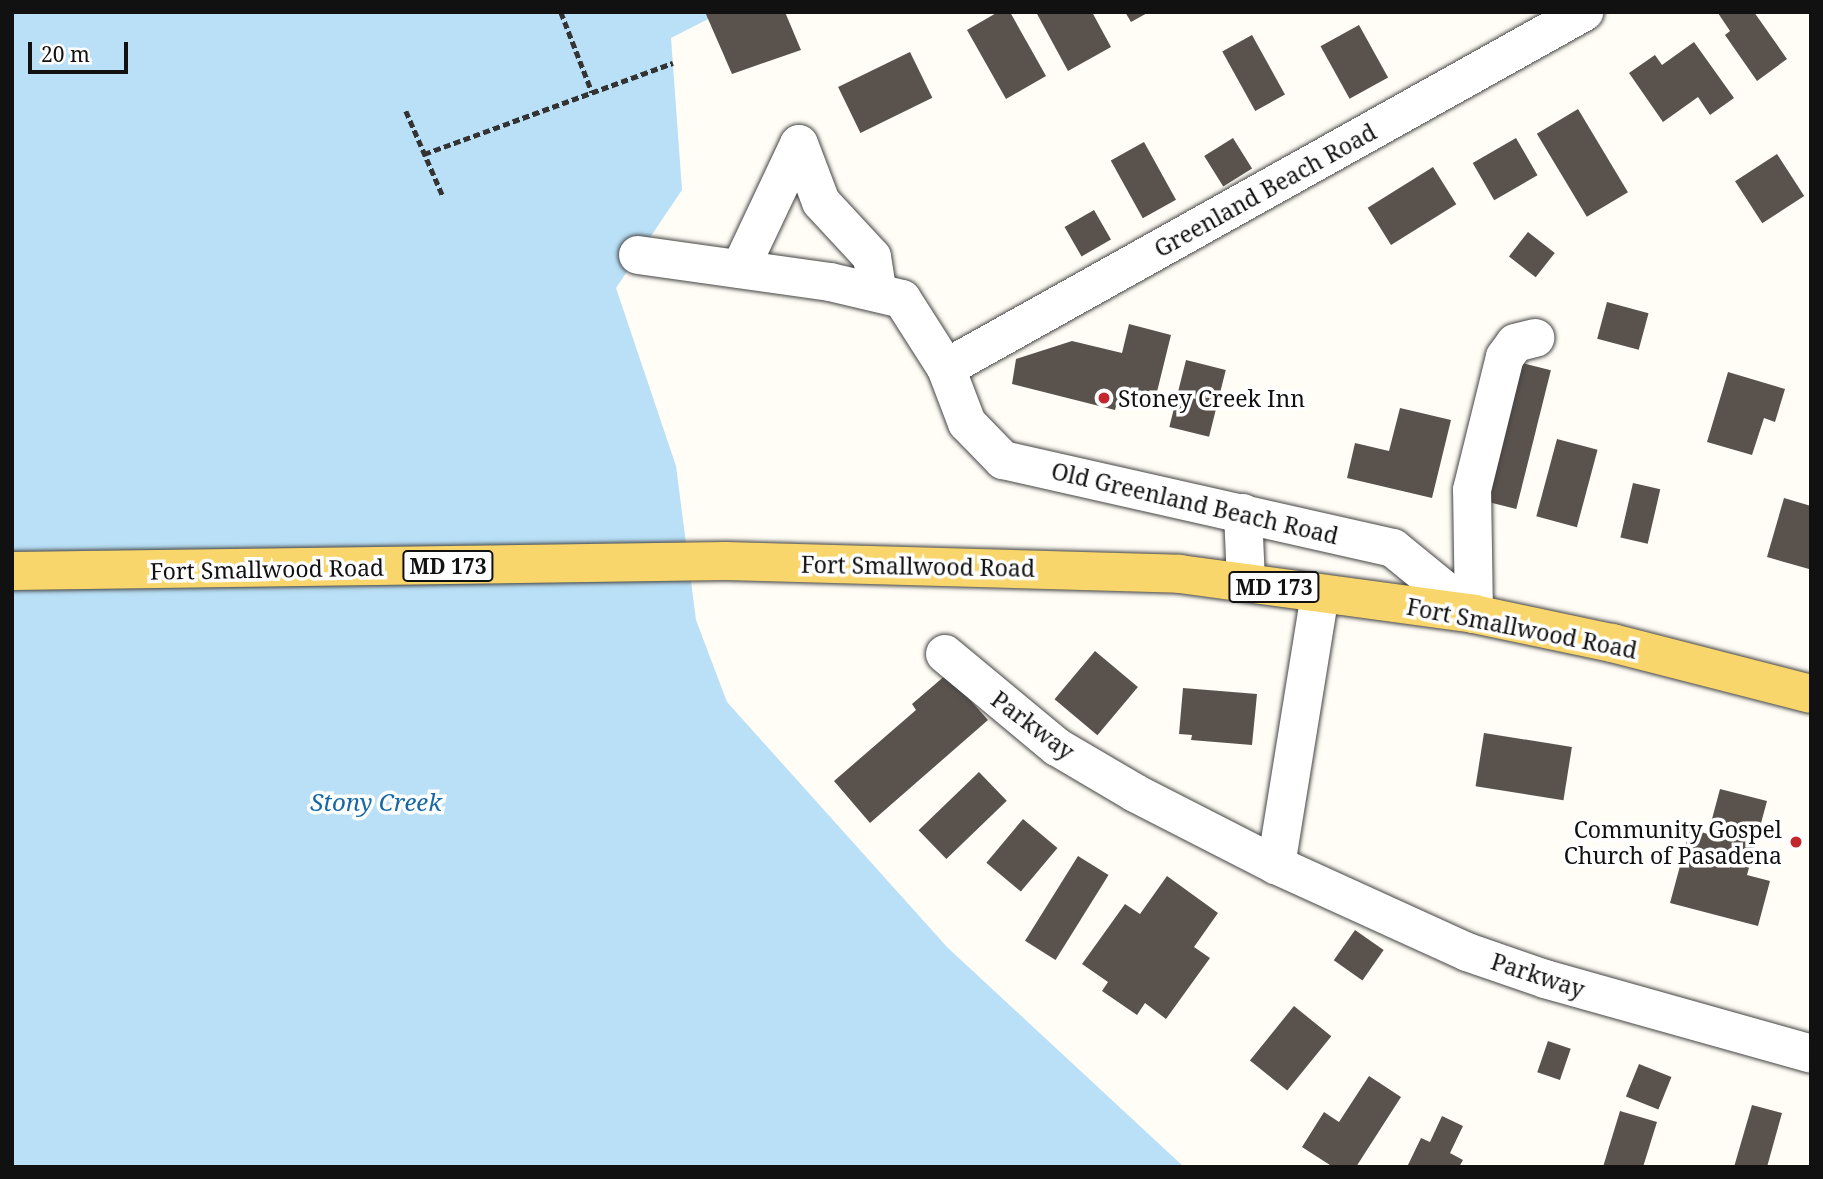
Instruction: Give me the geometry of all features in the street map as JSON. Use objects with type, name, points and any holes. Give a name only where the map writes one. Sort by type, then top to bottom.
[{"type":"main road","name":"Fort Smallwood Road","points":[[12,571],[726,561],[1180,574],[1474,614],[1612,643],[1811,694]]},
{"type":"street","name":"Greenland Beach Road","points":[[946,368],[1584,12]]},
{"type":"street","points":[[740,269],[799,144],[821,202],[872,257],[878,293]]},
{"type":"street","name":"Old Greenland Beach Road","points":[[638,255],[740,269],[902,299],[946,368],[967,423],[1003,460],[1394,548],[1474,614]]},
{"type":"street","points":[[1474,614],[1472,490],[1504,357],[1515,343],[1535,338]]},
{"type":"street","points":[[1242,513],[1246,583]]},
{"type":"street","points":[[1276,865],[1320,594]]},
{"type":"street","name":"Parkway","points":[[945,654],[1057,747],[1135,793],[1276,865],[1467,952],[1545,979],[1811,1054]]},
{"type":"path","points":[[561,12],[592,92]]},
{"type":"path","points":[[424,154],[673,63]]},
{"type":"path","points":[[406,111],[443,196]]},
{"type":"water","name":"Stony Creek","points":[[12,12],[722,12],[671,38],[682,190],[616,288],[676,466],[696,620],[727,702],[947,947],[1184,1167],[12,1167]]},
{"type":"building","points":[[705,12],[785,12],[801,50],[732,74]]},
{"type":"building","points":[[998,12],[1010,12],[1046,76],[1006,99],[967,30]]},
{"type":"building","points":[[1036,12],[1092,12],[1111,47],[1068,71]]},
{"type":"building","points":[[1125,12],[1149,12],[1131,22]]},
{"type":"building","points":[[1754,12],[1787,59],[1757,81],[1725,35],[1730,31],[1718,13]]},
{"type":"building","points":[[1359,25],[1388,77],[1350,99],[1321,46]]},
{"type":"building","points":[[1252,35],[1285,94],[1255,111],[1222,51]]},
{"type":"building","points":[[1694,42],[1734,98],[1710,115],[1698,97],[1663,122],[1629,73],[1655,55],[1662,65]]},
{"type":"building","points":[[910,52],[932,98],[860,133],[838,87]]},
{"type":"building","points":[[1578,109],[1628,192],[1587,217],[1537,134]]},
{"type":"building","points":[[1233,138],[1252,169],[1223,187],[1204,156]]},
{"type":"building","points":[[1516,138],[1538,175],[1494,200],[1473,163]]},
{"type":"building","points":[[1144,142],[1176,200],[1143,218],[1111,160]]},
{"type":"building","points":[[1777,154],[1804,196],[1762,223],[1735,181]]},
{"type":"building","points":[[1433,167],[1456,204],[1391,245],[1368,208]]},
{"type":"building","points":[[1094,210],[1111,239],[1082,256],[1065,227]]},
{"type":"building","points":[[1528,232],[1555,253],[1536,277],[1509,256]]},
{"type":"building","points":[[1607,302],[1649,313],[1639,350],[1597,339]]},
{"type":"building","points":[[1129,324],[1171,335],[1154,404],[1119,395],[1115,410],[1012,384],[1016,359],[1072,341],[1122,353]]},
{"type":"building","points":[[1186,360],[1226,370],[1209,437],[1169,427]]},
{"type":"building","points":[[1514,361],[1551,370],[1516,509],[1479,500]]},
{"type":"building","points":[[1728,372],[1785,389],[1775,422],[1764,418],[1752,455],[1707,442]]},
{"type":"building","points":[[1400,408],[1451,420],[1432,498],[1347,478],[1355,443],[1389,451]]},
{"type":"building","points":[[1557,439],[1598,450],[1577,527],[1536,516]]},
{"type":"building","points":[[1633,483],[1660,489],[1648,544],[1620,538]]},
{"type":"building","points":[[1784,498],[1811,506],[1809,569],[1767,557]]},
{"type":"building","points":[[1095,651],[1138,687],[1097,735],[1055,699]]},
{"type":"building","points":[[947,674],[988,720],[870,823],[834,781],[916,710],[912,704]]},
{"type":"building","points":[[1183,688],[1257,694],[1252,745],[1191,740],[1192,735],[1179,734]]},
{"type":"building","points":[[1484,733],[1572,747],[1563,800],[1476,786]]},
{"type":"building","points":[[979,772],[1007,801],[946,859],[919,830]]},
{"type":"building","points":[[1720,789],[1767,801],[1747,875],[1770,881],[1758,926],[1670,903],[1690,829],[1708,834]]},
{"type":"building","points":[[1023,819],[1057,848],[1021,892],[986,863]]},
{"type":"building","points":[[1078,856],[1109,875],[1056,960],[1025,941]]},
{"type":"building","points":[[1167,876],[1218,913],[1194,947],[1210,958],[1166,1019],[1145,1003],[1137,1015],[1102,991],[1108,982],[1082,964],[1125,904],[1140,914]]},
{"type":"building","points":[[1355,930],[1384,950],[1362,980],[1334,960]]},
{"type":"building","points":[[1294,1006],[1331,1036],[1287,1091],[1250,1060]]},
{"type":"building","points":[[1548,1041],[1571,1049],[1560,1080],[1537,1072]]},
{"type":"building","points":[[1639,1064],[1671,1077],[1658,1110],[1626,1096]]},
{"type":"building","points":[[1369,1076],[1401,1097],[1356,1167],[1333,1167],[1302,1147],[1324,1112],[1339,1122]]},
{"type":"building","points":[[1752,1105],[1782,1113],[1767,1167],[1734,1167]]},
{"type":"building","points":[[1620,1111],[1657,1122],[1643,1167],[1603,1167]]},
{"type":"building","points":[[1442,1116],[1463,1126],[1450,1153],[1463,1160],[1459,1167],[1407,1167],[1421,1138],[1430,1142]]},
{"type":"place","name":"Stoney Creek Inn","points":[[1104,398]]},
{"type":"place","name":"Community Gospel Church of Pasadena","points":[[1796,842]]}]
